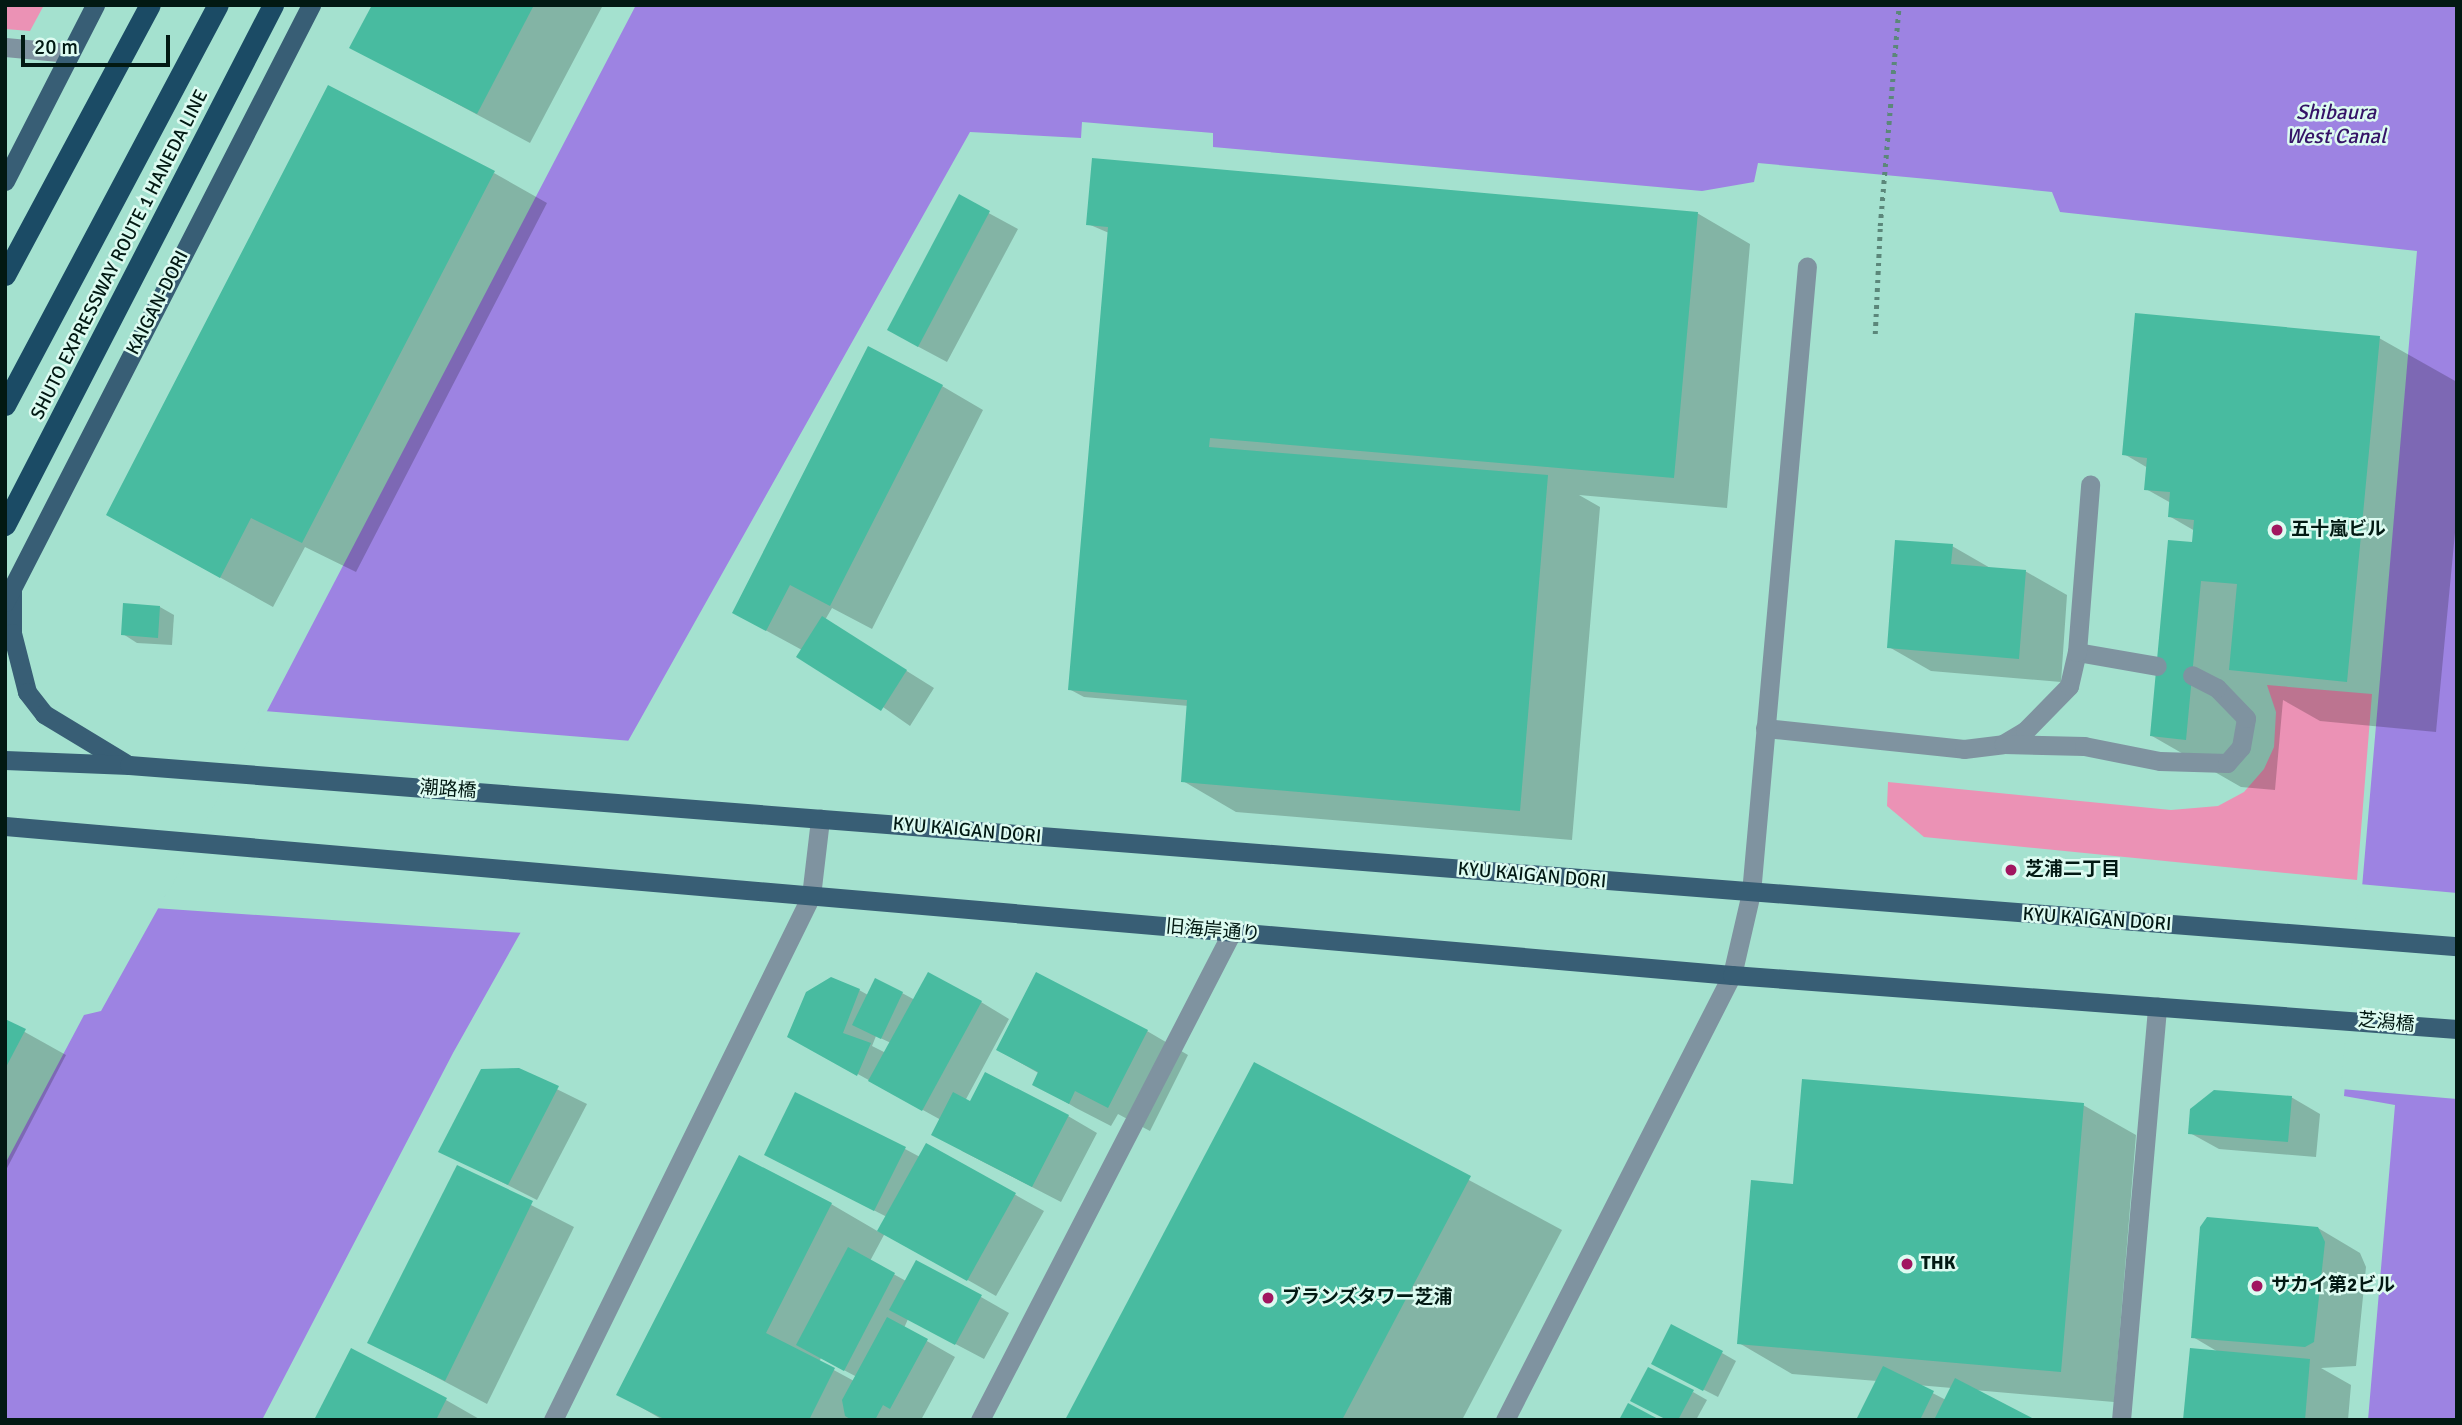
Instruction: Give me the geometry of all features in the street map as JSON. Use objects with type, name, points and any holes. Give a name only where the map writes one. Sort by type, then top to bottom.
[{"type":"highway","points":[[5,275],[150,5]]},
{"type":"highway","points":[[5,405],[218,5]]},
{"type":"highway","name":"SHUTO EXPRESSWAY ROUTE 1 HANEDA LINE","points":[[5,524],[273,5]]},
{"type":"main road","points":[[5,181],[95,5]]},
{"type":"main road","name":"KAIGAN-DORI","points":[[9,595],[310,5]]},
{"type":"main road","points":[[9,595],[12,633],[27,692],[44,714],[129,765]]},
{"type":"main road","points":[[5,760],[129,765]]},
{"type":"main road","name":"潮路橋","points":[[129,765],[735,813]]},
{"type":"main road","name":"KYU KAIGAN DORI","points":[[735,813],[2457,946]]},
{"type":"main road","name":"旧海岸通り","points":[[5,826],[1732,975]]},
{"type":"main road","points":[[1732,975],[2157,1007]]},
{"type":"main road","name":"芝潟橋","points":[[2157,1007],[2457,1029]]},
{"type":"street","points":[[5,47],[71,53]]},
{"type":"street","points":[[1505,1420],[1732,975],[1751,893],[1807,266]]},
{"type":"street","points":[[2003,744],[2035,722],[2069,686],[2077,652],[2091,485]]},
{"type":"street","points":[[2077,652],[2157,666]]},
{"type":"street","points":[[1765,728],[1964,749],[2003,744],[2084,747],[2160,761],[2227,763],[2241,747],[2246,718],[2217,688],[2192,676]]},
{"type":"street","points":[[553,1420],[811,897],[820,819]]},
{"type":"street","points":[[980,1420],[1232,932]]},
{"type":"street","points":[[2122,1420],[2157,1007]]},
{"type":"path","points":[[1875,334],[1880,226],[1899,5]]},
{"type":"shaded area","points":[[5,5],[44,5],[30,31],[5,29]]},
{"type":"shaded area","points":[[2267,685],[2372,694],[2357,880],[1924,837],[1887,806],[1888,782],[2171,810],[2218,806],[2244,792],[2264,769],[2274,747],[2276,712]]},
{"type":"water","name":"Shibaura West Canal","points":[[636,5],[2457,5],[2457,1420],[2368,1420],[2395,1105],[2344,1096],[2417,251],[2060,212],[2052,192],[1938,180],[1758,163],[1754,182],[1702,191],[1213,147],[1213,133],[1082,122],[1081,138],[970,132],[453,1053],[262,1420],[5,1420],[5,1164],[84,1015],[101,1011],[165,896],[172,893]]},
{"type":"pier","points":[[264,711],[632,741],[524,933],[154,908],[169,891]]},
{"type":"pier","points":[[2359,884],[2457,893],[2457,1099],[2341,1089]]},
{"type":"building","points":[[372,5],[534,5],[477,114],[349,48]]},
{"type":"building","points":[[328,85],[495,171],[302,543],[251,518],[220,578],[106,515]]},
{"type":"building","points":[[1092,158],[1698,212],[1674,478],[1210,438],[1209,447],[1548,475],[1520,811],[1181,782],[1187,700],[1068,690],[1108,227],[1086,225]]},
{"type":"building","points":[[959,194],[990,211],[918,347],[887,330]]},
{"type":"building","name":"五十嵐ビル","points":[[2135,313],[2380,336],[2347,682],[2229,670],[2237,584],[2201,581],[2186,740],[2150,736],[2168,540],[2192,542],[2194,520],[2168,517],[2170,492],[2144,490],[2147,458],[2122,455]]},
{"type":"building","points":[[868,346],[943,385],[830,606],[790,585],[766,631],[732,613]]},
{"type":"building","points":[[1895,540],[1953,544],[1951,564],[2026,570],[2019,659],[1887,648]]},
{"type":"building","points":[[123,603],[160,606],[158,638],[121,635]]},
{"type":"building","points":[[822,616],[907,670],[881,711],[796,657]]},
{"type":"building","points":[[928,972],[982,1001],[922,1111],[868,1081]]},
{"type":"building","points":[[1036,972],[1148,1030],[1108,1108],[1075,1091],[1069,1104],[1032,1085],[1038,1072],[996,1050]]},
{"type":"building","points":[[831,977],[860,989],[843,1033],[871,1043],[857,1076],[787,1037],[806,992]]},
{"type":"building","points":[[875,978],[903,992],[881,1039],[852,1025]]},
{"type":"building","points":[[5,1019],[26,1029],[5,1069]]},
{"type":"building","name":"ブランズタワー芝浦","points":[[1254,1062],[1471,1176],[1342,1420],[1065,1420]]},
{"type":"building","points":[[519,1068],[559,1086],[508,1185],[438,1152],[481,1069]]},
{"type":"building","points":[[985,1072],[1069,1115],[1032,1187],[931,1135],[953,1092],[970,1101]]},
{"type":"building","name":"THK","points":[[1802,1079],[2084,1103],[2061,1372],[1737,1344],[1751,1180],[1793,1184]]},
{"type":"building","points":[[2214,1090],[2292,1096],[2288,1142],[2188,1134],[2190,1109]]},
{"type":"building","points":[[795,1092],[906,1147],[874,1211],[764,1155]]},
{"type":"building","points":[[926,1143],[1016,1193],[967,1281],[877,1231]]},
{"type":"building","points":[[739,1155],[832,1203],[766,1333],[835,1368],[809,1420],[666,1420],[616,1395]]},
{"type":"building","points":[[457,1165],[533,1201],[445,1381],[367,1343]]},
{"type":"building","name":"サカイ第2ビル","points":[[2207,1217],[2318,1227],[2325,1242],[2314,1342],[2305,1347],[2191,1338],[2200,1227]]},
{"type":"building","points":[[848,1247],[895,1273],[844,1371],[796,1345]]},
{"type":"building","points":[[916,1260],[982,1295],[955,1345],[889,1310]]},
{"type":"building","points":[[887,1317],[928,1339],[890,1409],[883,1405],[875,1420],[852,1420],[845,1416],[842,1400]]},
{"type":"building","points":[[1671,1324],[1723,1351],[1703,1391],[1651,1364]]},
{"type":"building","points":[[351,1348],[447,1398],[436,1420],[314,1420]]},
{"type":"building","points":[[2190,1348],[2310,1359],[2305,1420],[2183,1420]]},
{"type":"building","points":[[1883,1366],[1934,1391],[1920,1420],[1856,1420]]},
{"type":"building","points":[[1648,1367],[1694,1390],[1678,1420],[1667,1420],[1630,1401]]},
{"type":"building","points":[[1955,1378],[2036,1420],[1934,1420]]},
{"type":"building","points":[[1628,1403],[1660,1420],[1619,1420]]},
{"type":"place","name":"五十嵐ビル","points":[[2277,530]]},
{"type":"place","name":"芝浦二丁目","points":[[2011,870]]},
{"type":"place","name":"THK","points":[[1907,1264]]},
{"type":"place","name":"サカイ第2ビル","points":[[2257,1286]]},
{"type":"place","name":"ブランズタワー芝浦","points":[[1268,1298]]}]
